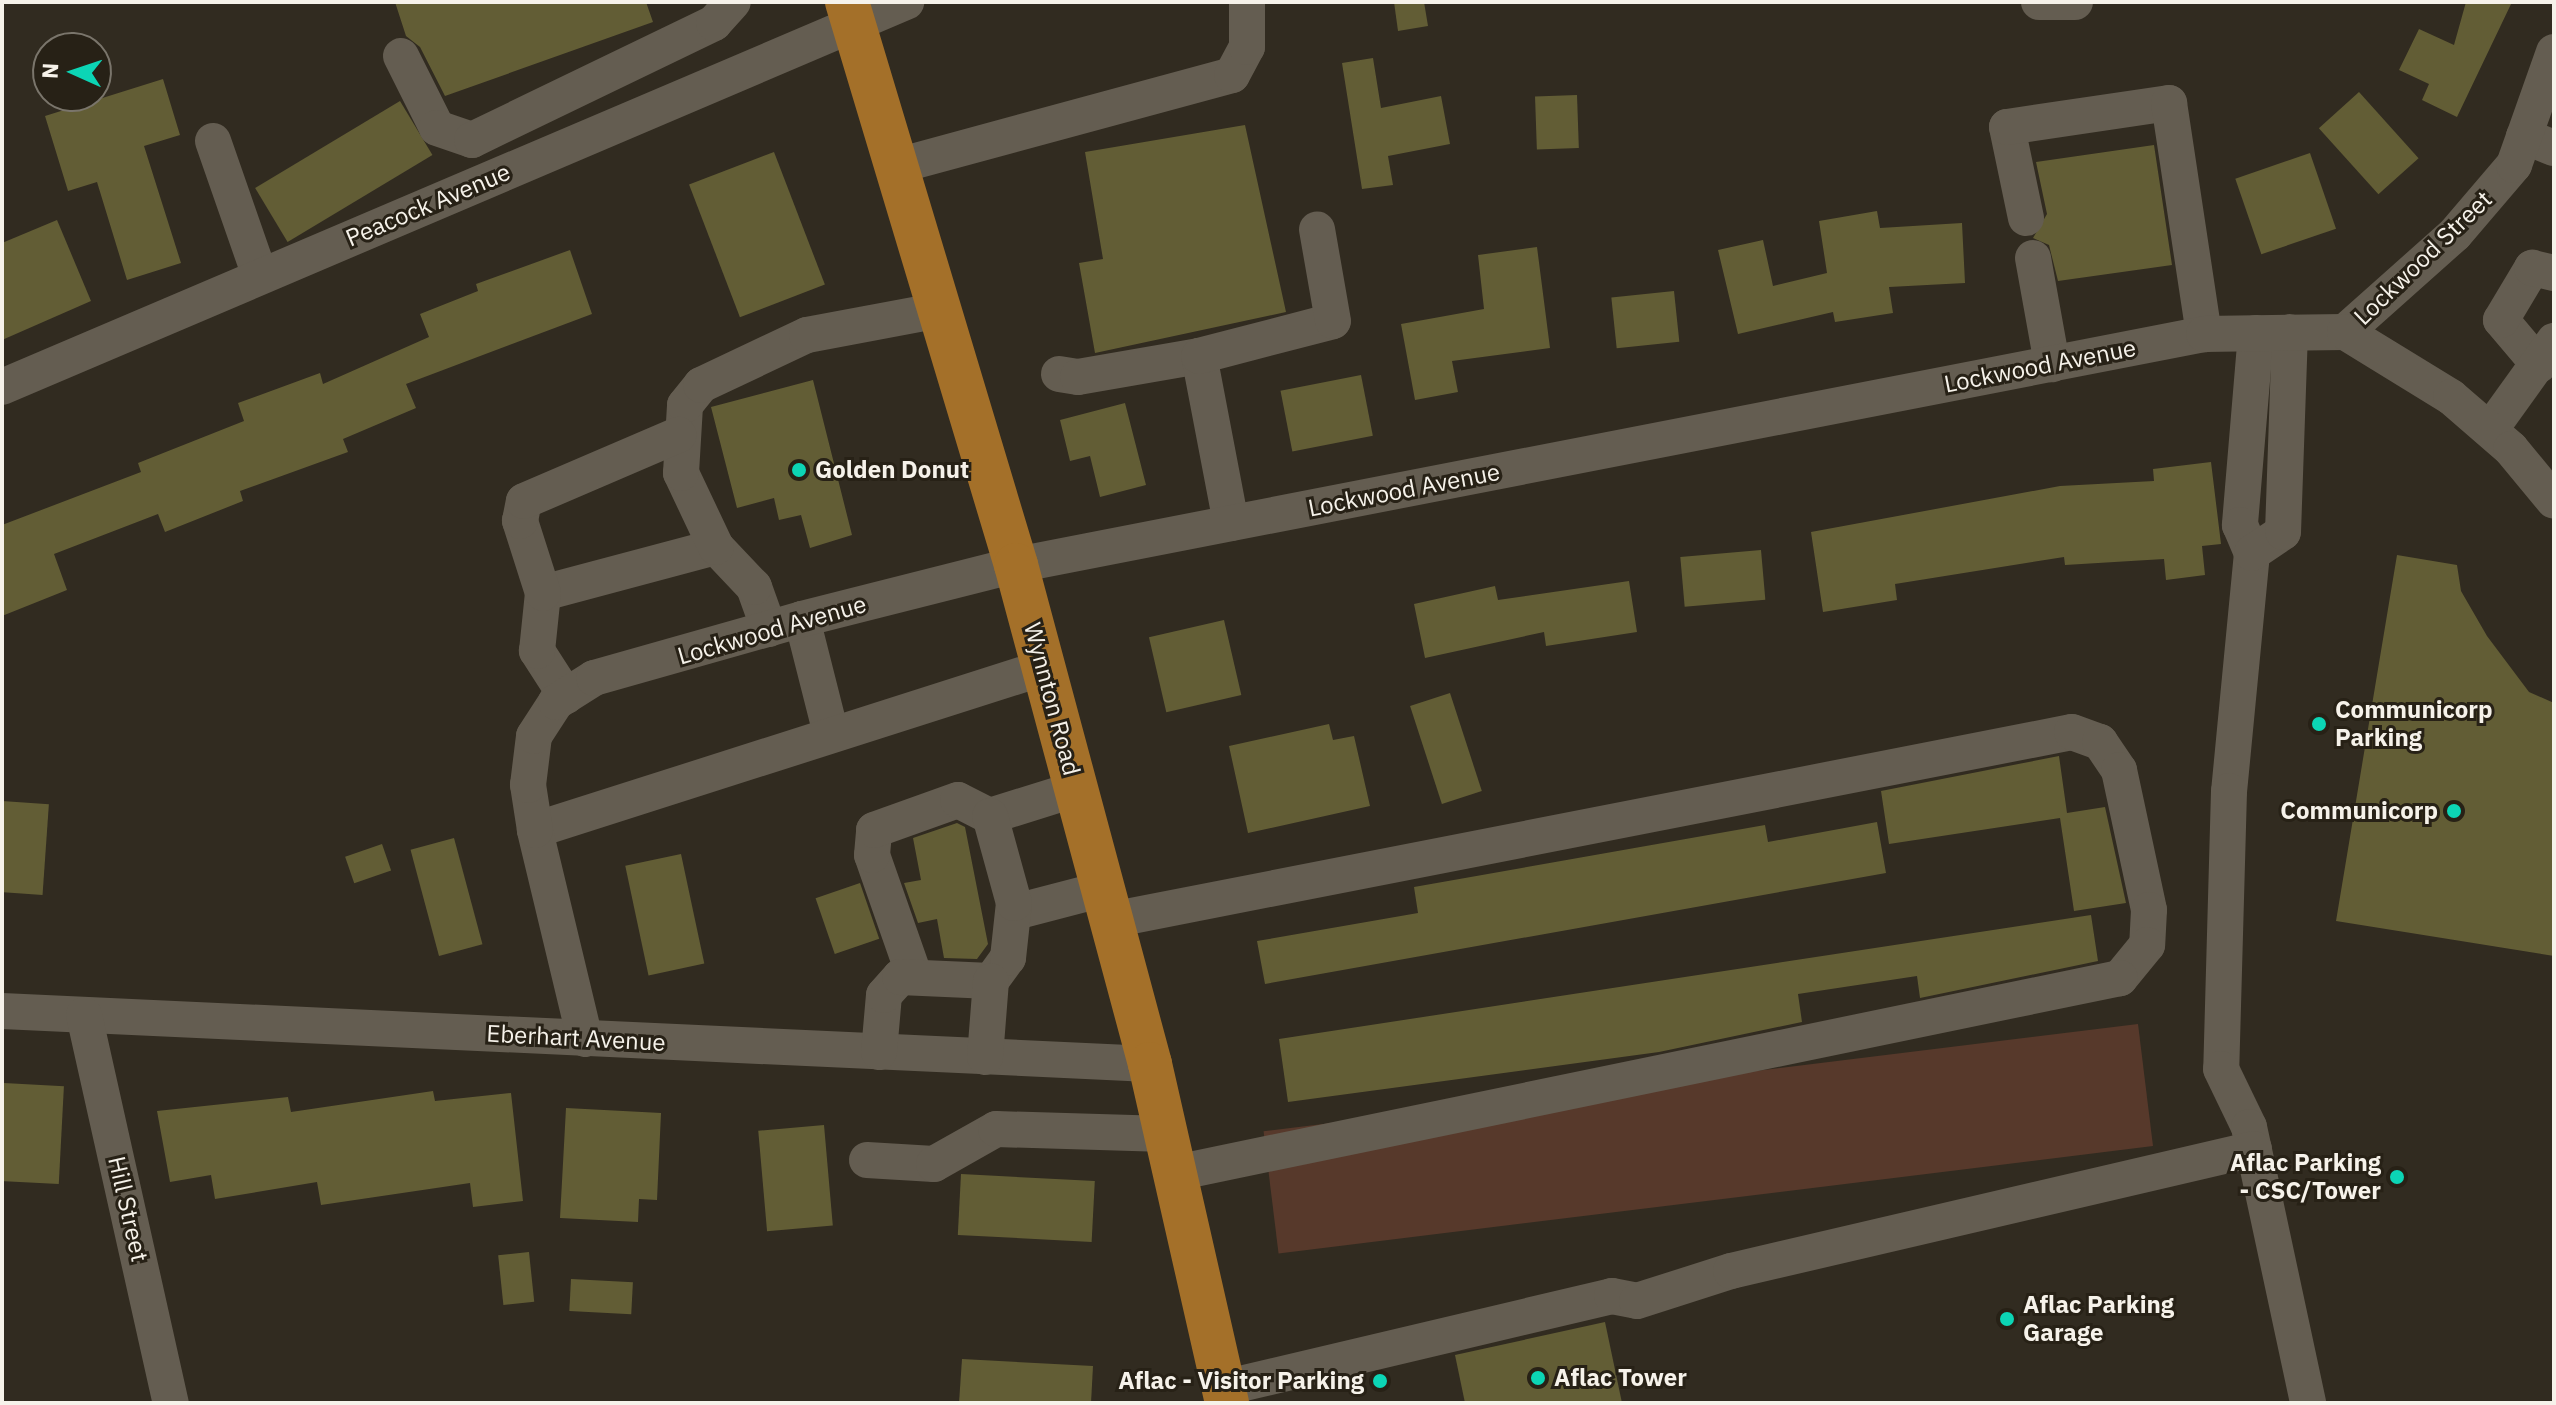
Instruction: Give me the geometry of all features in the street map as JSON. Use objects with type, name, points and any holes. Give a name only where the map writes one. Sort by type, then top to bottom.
[{"type":"main road","name":"Wynnton Road","points":[[851,13],[1016,565],[1150,1064],[1225,1395]]},
{"type":"street","points":[[401,56],[437,128],[472,140],[714,23],[733,2]]},
{"type":"street","name":"Peacock Avenue","points":[[2,387],[260,276],[851,13],[906,2]]},
{"type":"street","points":[[897,166],[1232,75],[1247,47],[1247,2]]},
{"type":"street","points":[[2039,2],[2075,2]]},
{"type":"street","name":"Lockwood Street","points":[[2345,332],[2486,200],[2514,165],[2539,142],[2554,52]]},
{"type":"street","points":[[2026,218],[2007,127],[2169,103],[2204,334]]},
{"type":"street","points":[[213,141],[260,276]]},
{"type":"street","points":[[1059,374],[1078,377],[1199,356],[1333,321],[1317,229]]},
{"type":"street","points":[[2033,258],[2052,364]]},
{"type":"street","points":[[2490,430],[2546,353],[2501,320],[2532,268],[2554,273]]},
{"type":"street","points":[[831,734],[785,624],[716,547],[681,473],[678,435],[685,405],[701,385],[807,335],[940,310]]},
{"type":"street","points":[[2345,332],[2451,397],[2490,430],[2554,501]]},
{"type":"street","name":"Lockwood Avenue","points":[[585,1039],[535,830],[528,785],[534,736],[566,696],[594,678],[785,624],[1016,565],[2204,334],[2345,332]]},
{"type":"street","points":[[2273,333],[2240,525],[2252,553],[2229,791],[2221,1069],[2254,1149],[2308,1403]]},
{"type":"street","points":[[1199,356],[1231,523]]},
{"type":"street","points":[[566,696],[537,651],[543,593],[520,521],[524,501],[678,435]]},
{"type":"street","points":[[543,593],[716,547]]},
{"type":"street","points":[[535,830],[1043,668]]},
{"type":"street","points":[[867,1160],[934,1164],[996,1129],[1170,1153],[2120,978],[2147,945],[2149,910],[2119,770],[2100,742],[2072,732],[1107,904],[1015,912]]},
{"type":"street","points":[[914,975],[872,855],[874,830],[958,800],[990,816],[1076,789]]},
{"type":"street","points":[[985,1057],[991,981],[1008,958],[1015,912],[990,816]]},
{"type":"street","points":[[879,1052],[884,995],[900,977],[914,975],[991,981]]},
{"type":"street","name":"Eberhart Avenue","points":[[2,1011],[1150,1064]]},
{"type":"street","name":"Hill Street","points":[[84,1015],[171,1403]]},
{"type":"street","points":[[1225,1395],[1612,1296],[1637,1301],[1731,1271],[2254,1149]]},
{"type":"shaded area","points":[[2138,1024],[2153,1146],[1279,1253],[1264,1131]]},
{"type":"building","points":[[395,2],[646,2],[653,22],[445,96],[420,47],[406,36]]},
{"type":"building","points":[[1394,2],[1424,2],[1428,26],[1398,31]]},
{"type":"building","points":[[2466,2],[2512,2],[2457,117],[2422,100],[2429,84],[2399,70],[2419,29],[2454,45]]},
{"type":"building","points":[[1373,58],[1381,108],[1441,96],[1450,144],[1388,156],[1393,185],[1362,189],[1342,63]]},
{"type":"building","points":[[163,79],[180,135],[144,146],[181,263],[127,280],[97,182],[68,191],[45,116],[58,112],[112,112],[112,95]]},
{"type":"building","points":[[2359,92],[2419,158],[2378,194],[2319,128]]},
{"type":"building","points":[[1577,95],[1579,148],[1537,149],[1535,96]]},
{"type":"building","points":[[400,101],[432,155],[288,242],[255,188]]},
{"type":"building","points":[[1245,125],[1286,312],[1095,353],[1079,263],[1103,259],[1085,152]]},
{"type":"building","points":[[2154,145],[2172,265],[2058,281],[2049,245],[2033,238],[2047,214],[2036,162]]},
{"type":"building","points":[[774,152],[825,285],[740,317],[689,185]]},
{"type":"building","points":[[2310,153],[2336,229],[2261,254],[2235,179]]},
{"type":"building","points":[[1877,211],[1880,228],[1962,223],[1965,283],[1889,287],[1893,313],[1835,322],[1833,312],[1738,334],[1718,250],[1763,240],[1773,286],[1827,273],[1819,221]]},
{"type":"building","points":[[57,220],[91,301],[2,340],[2,243]]},
{"type":"building","points":[[1537,247],[1550,348],[1452,361],[1458,392],[1415,400],[1401,324],[1484,309],[1478,255]]},
{"type":"building","points":[[570,250],[592,314],[406,384],[416,408],[343,439],[348,452],[240,491],[243,501],[165,532],[158,514],[54,554],[67,590],[2,616],[2,525],[141,472],[138,463],[244,421],[238,403],[320,373],[323,384],[429,337],[420,314],[478,291],[476,284]]},
{"type":"building","points":[[1674,291],[1679,342],[1617,348],[1611,298]]},
{"type":"building","points":[[1361,375],[1373,436],[1292,452],[1281,391]]},
{"type":"building","points":[[813,380],[852,535],[810,548],[801,515],[779,520],[774,498],[737,508],[711,407]]},
{"type":"building","points":[[1125,403],[1146,485],[1100,497],[1090,456],[1070,461],[1060,420]]},
{"type":"building","points":[[2211,462],[2221,544],[2202,546],[2205,575],[2166,580],[2164,559],[2065,565],[2064,557],[1895,584],[1897,600],[1823,612],[1811,532],[2060,486],[2154,481],[2153,469]]},
{"type":"building","points":[[1761,550],[1765,600],[1685,607],[1680,557]]},
{"type":"building","name":"Communicorp","points":[[2397,555],[2457,565],[2461,591],[2487,636],[2529,692],[2554,703],[2554,956],[2336,921]]},
{"type":"building","points":[[1629,581],[1637,632],[1546,646],[1544,632],[1425,658],[1414,604],[1495,586],[1498,600]]},
{"type":"building","points":[[1224,620],[1241,695],[1166,712],[1149,637]]},
{"type":"building","points":[[1450,693],[1482,791],[1442,804],[1410,706]]},
{"type":"building","points":[[1329,724],[1333,740],[1354,736],[1370,806],[1248,833],[1229,746]]},
{"type":"building","points":[[2059,756],[2067,813],[2105,807],[2126,903],[2074,911],[2060,818],[1889,844],[1881,791]]},
{"type":"building","points":[[2,801],[49,804],[43,895],[2,892]]},
{"type":"building","points":[[1877,822],[1886,873],[1265,984],[1257,941],[1418,913],[1414,887],[1765,825],[1768,842]]},
{"type":"building","points":[[957,823],[965,827],[988,944],[977,959],[944,958],[937,919],[918,923],[904,883],[921,880],[913,838]]},
{"type":"building","points":[[454,838],[482,944],[439,956],[411,850]]},
{"type":"building","points":[[382,844],[391,870],[354,883],[345,857]]},
{"type":"building","points":[[681,854],[704,964],[649,975],[625,866]]},
{"type":"building","points":[[860,883],[879,939],[835,954],[816,898]]},
{"type":"building","points":[[2091,915],[2098,961],[1920,998],[1917,976],[1798,994],[1802,1022],[1659,1052],[1288,1102],[1279,1039]]},
{"type":"building","points":[[4,1083],[64,1086],[59,1184],[2,1181]]},
{"type":"building","points":[[433,1091],[435,1101],[511,1093],[523,1201],[473,1207],[470,1183],[321,1205],[317,1182],[215,1199],[211,1175],[170,1182],[157,1111],[288,1097],[291,1112]]},
{"type":"building","points":[[566,1108],[661,1113],[657,1200],[639,1199],[638,1222],[560,1218]]},
{"type":"building","points":[[824,1125],[833,1226],[767,1231],[758,1131]]},
{"type":"building","points":[[961,1174],[1095,1181],[1092,1242],[958,1235]]},
{"type":"building","points":[[529,1252],[534,1302],[503,1305],[498,1255]]},
{"type":"building","points":[[571,1279],[633,1282],[631,1314],[569,1311]]},
{"type":"building","name":"Aflac Tower","points":[[1605,1322],[1622,1403],[1465,1403],[1455,1355]]},
{"type":"building","points":[[962,1359],[1093,1366],[1091,1403],[959,1403]]},
{"type":"place","name":"Golden Donut","points":[[799,470]]},
{"type":"place","name":"Communicorp Parking","points":[[2319,724]]},
{"type":"place","name":"Communicorp","points":[[2454,811]]},
{"type":"place","name":"Aflac Parking - CSC/Tower","points":[[2397,1177]]},
{"type":"place","name":"Aflac Parking Garage","points":[[2007,1319]]},
{"type":"place","name":"Aflac Tower","points":[[1538,1378]]},
{"type":"place","name":"Aflac - Visitor Parking","points":[[1380,1381]]}]
